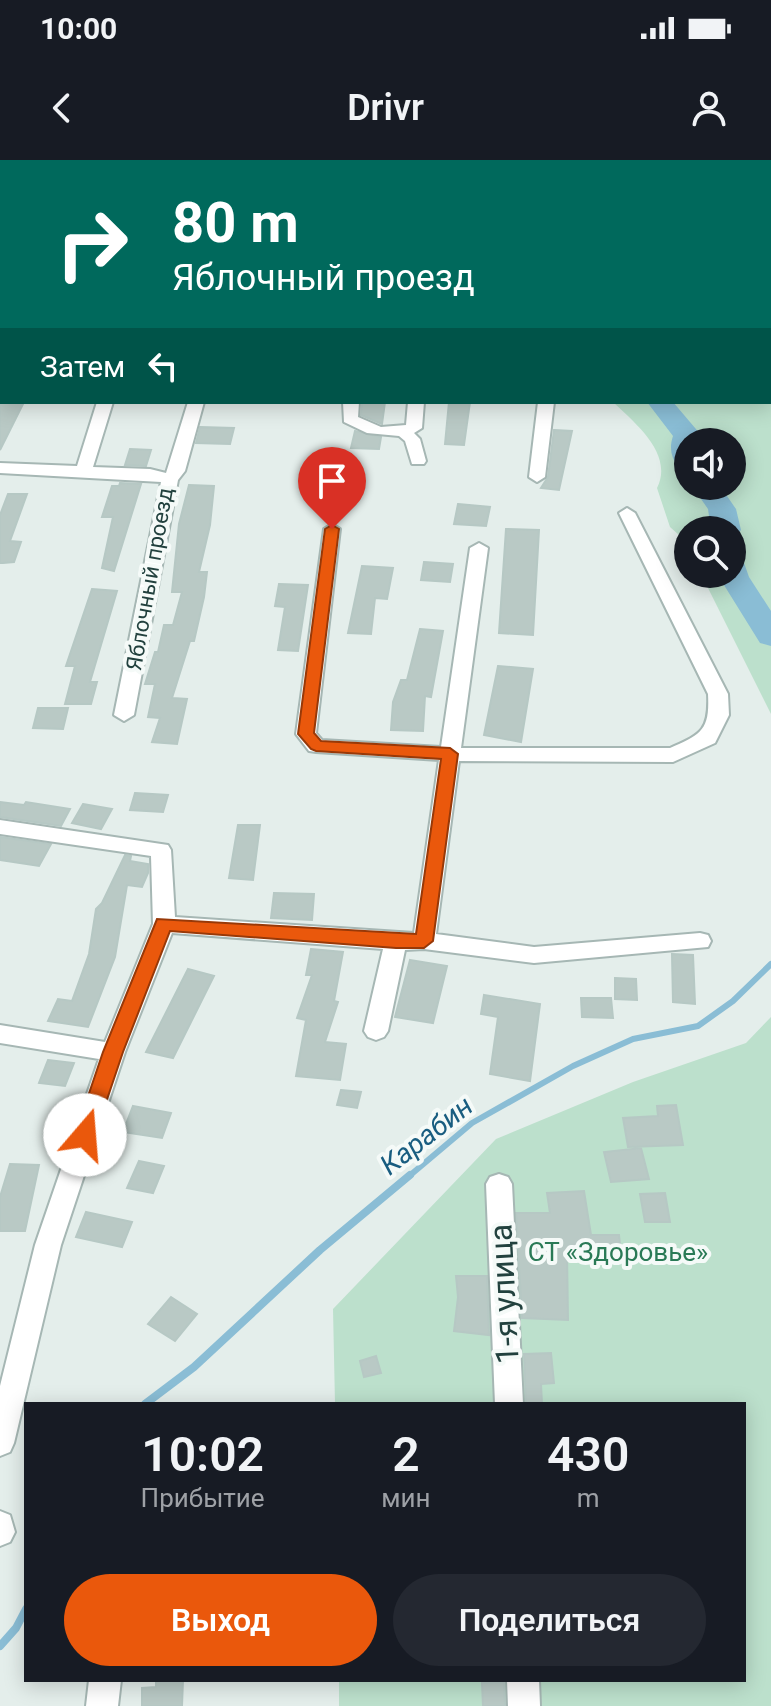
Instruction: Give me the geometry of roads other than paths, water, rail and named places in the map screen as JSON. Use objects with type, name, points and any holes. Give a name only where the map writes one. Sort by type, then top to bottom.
[{"type":"street","points":[[84,471],[104,404]]},
{"type":"street","points":[[170,479],[177,471],[195,404]]},
{"type":"street","points":[[351,404],[350,419],[368,431],[403,432],[414,428],[416,404]]},
{"type":"street","points":[[537,477],[546,404]]},
{"type":"street","points":[[403,432],[412,439],[418,461]]},
{"type":"street","name":"Яблочный проезд","points":[[0,468],[150,474],[170,479],[124,715]]},
{"type":"street","points":[[332,529],[306,734],[316,746],[450,754],[673,755],[708,738],[719,715],[718,694],[627,513]]},
{"type":"street","points":[[424,941],[479,548]]},
{"type":"street","points":[[0,827],[161,850],[164,924],[113,1052],[48,1245],[0,1443]]},
{"type":"street","points":[[164,924],[396,942],[424,941],[534,955],[700,941]]},
{"type":"street","points":[[376,1031],[396,942]]},
{"type":"street","points":[[0,1034],[113,1052]]},
{"type":"street","name":"1-я улица","points":[[499,1184],[509,1402]]},
{"type":"street","points":[[0,1525],[0,1532]]},
{"type":"street","points":[[102,1706],[105,1682]]},
{"type":"street","points":[[523,1682],[524,1706]]},
{"type":"waterway","points":[[661,404],[680,428]]},
{"type":"waterway","points":[[716,500],[723,516]]},
{"type":"waterway","points":[[741,588],[771,636]]},
{"type":"waterway","name":"Карабин","points":[[408,1177],[472,1123],[573,1066],[633,1039],[698,1026],[733,1001],[771,964]]},
{"type":"waterway","name":"Карабин","points":[[148,1402],[194,1367],[320,1250],[410,1175]]},
{"type":"waterway","name":"Карабин","points":[[0,1646],[16,1628],[24,1613]]},
{"type":"park label","name":"СТ «Здоровье»","points":[[618,1252]]}]
